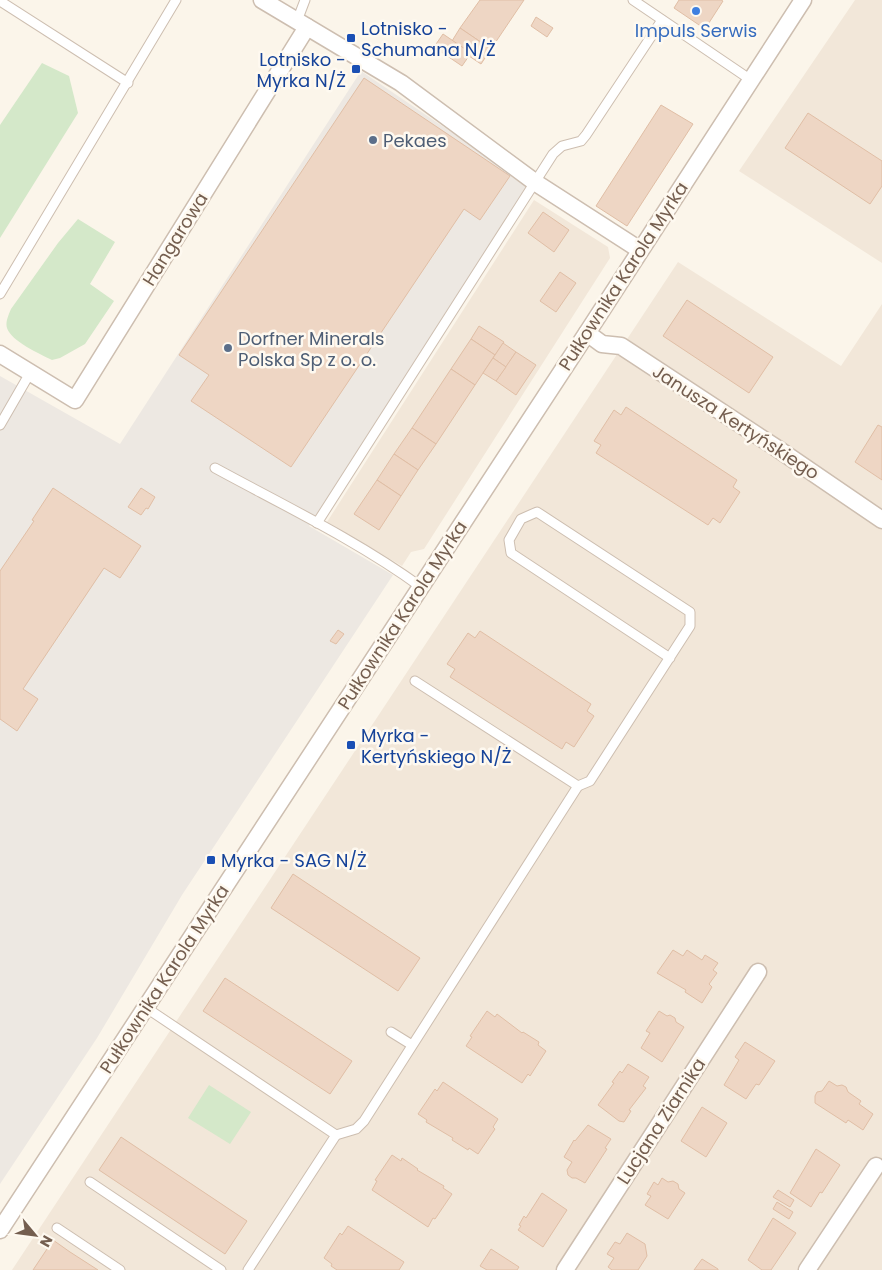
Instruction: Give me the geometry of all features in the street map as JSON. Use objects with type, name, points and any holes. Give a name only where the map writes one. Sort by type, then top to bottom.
[{"type":"street","points":[[262,0],[401,83],[536,183],[640,250]]},
{"type":"street","name":"Pułkownika Karola Myrka","points":[[0,1230],[587,334],[803,0]]},
{"type":"street","name":"Hangarowa","points":[[30,373],[75,400],[302,24]]},
{"type":"street","name":"Janusza Kertyńskiego","points":[[587,334],[602,344],[621,346],[778,448],[882,520]]},
{"type":"street","points":[[0,354],[30,373]]},
{"type":"street","name":"Lucjana Ziarnika","points":[[565,1270],[758,972]]},
{"type":"street","points":[[807,1270],[876,1166]]},
{"type":"lane","points":[[0,294],[176,0]]},
{"type":"lane","points":[[302,24],[305,0]]},
{"type":"lane","points":[[633,0],[647,3],[662,20],[751,80]]},
{"type":"lane","points":[[0,1],[128,83]]},
{"type":"lane","points":[[318,523],[553,154],[562,146],[581,141],[586,135],[662,20]]},
{"type":"lane","points":[[0,425],[30,373]]},
{"type":"lane","points":[[214,468],[318,523],[421,587]]},
{"type":"lane","points":[[248,1270],[336,1135],[356,1129],[364,1121],[578,786],[590,781],[670,658],[690,626],[690,612],[537,512],[522,520],[509,540],[511,553],[670,658]]},
{"type":"lane","points":[[414,681],[578,786]]},
{"type":"lane","points":[[146,1008],[336,1135]]},
{"type":"lane","points":[[391,1032],[412,1046]]},
{"type":"lane","points":[[90,1182],[221,1270]]},
{"type":"lane","points":[[57,1228],[120,1270]]},
{"type":"shaded area","points":[[855,0],[882,0],[882,263],[739,171]]},
{"type":"shaded area","points":[[361,71],[528,184],[309,526],[393,575],[182,895],[97,1038],[0,1184],[0,376],[120,444]]},
{"type":"shaded area","points":[[534,200],[608,247],[610,258],[424,549],[411,552],[402,566],[327,522]]},
{"type":"shaded area","points":[[678,262],[841,366],[882,304],[882,1270],[12,1270]]},
{"type":"green space","points":[[42,63],[69,76],[78,113],[0,238],[0,125]]},
{"type":"green space","points":[[78,219],[115,242],[90,284],[114,301],[85,344],[60,358],[52,360],[26,347],[14,338],[7,328],[7,321],[11,309],[58,243]]},
{"type":"green space","points":[[209,1085],[251,1112],[230,1144],[188,1118]]},
{"type":"building","points":[[480,0],[524,0],[491,49],[460,28]]},
{"type":"building","points":[[679,0],[723,1],[705,29],[674,8]]},
{"type":"building","points":[[536,17],[553,28],[547,37],[531,26]]},
{"type":"building","points":[[460,28],[491,49],[481,64],[469,56],[471,53],[452,41]]},
{"type":"building","points":[[443,34],[471,53],[462,66],[434,47]]},
{"type":"building","points":[[364,78],[510,176],[480,220],[464,209],[291,467],[191,401],[209,375],[179,355]]},
{"type":"building","points":[[661,105],[693,124],[627,226],[596,206]]},
{"type":"building","points":[[808,113],[882,161],[882,186],[870,204],[785,148]]},
{"type":"building","points":[[543,212],[569,230],[554,252],[528,233]]},
{"type":"building","points":[[560,272],[576,283],[556,312],[540,301]]},
{"type":"building","points":[[687,300],[773,357],[749,393],[663,336]]},
{"type":"building","points":[[479,326],[504,342],[495,355],[471,339]]},
{"type":"building","points":[[471,339],[495,355],[475,385],[451,369]]},
{"type":"building","points":[[503,343],[516,352],[506,367],[493,358]]},
{"type":"building","points":[[516,352],[536,365],[516,395],[496,381]]},
{"type":"building","points":[[493,358],[506,367],[496,381],[483,373]]},
{"type":"building","points":[[451,369],[475,385],[436,444],[412,428]]},
{"type":"building","points":[[626,407],[737,480],[733,487],[740,492],[720,523],[713,518],[708,525],[596,453],[601,445],[594,441],[614,410],[621,415]]},
{"type":"building","points":[[878,425],[882,427],[882,480],[855,462]]},
{"type":"building","points":[[412,428],[436,444],[418,470],[394,454]]},
{"type":"building","points":[[394,454],[418,470],[401,496],[377,480]]},
{"type":"building","points":[[377,480],[401,496],[379,530],[354,514]]},
{"type":"building","points":[[53,488],[141,546],[120,578],[104,568],[23,689],[38,699],[17,731],[0,719],[0,571],[34,521],[32,520]]},
{"type":"building","points":[[141,488],[155,497],[148,509],[146,508],[141,515],[128,507]]},
{"type":"building","points":[[338,630],[344,634],[336,644],[330,641]]},
{"type":"building","points":[[480,631],[591,704],[587,711],[594,716],[574,747],[566,742],[562,749],[450,677],[455,669],[447,664],[468,633],[475,638]]},
{"type":"building","points":[[293,874],[420,958],[398,991],[271,908]]},
{"type":"building","points":[[673,950],[683,956],[687,950],[702,960],[705,955],[718,963],[713,970],[717,973],[709,984],[712,987],[702,1003],[685,992],[686,990],[657,973]]},
{"type":"building","points":[[225,978],[352,1061],[330,1094],[203,1011]]},
{"type":"building","points":[[487,1011],[495,1017],[497,1014],[522,1033],[539,1042],[538,1045],[546,1051],[530,1076],[528,1074],[522,1083],[466,1046],[472,1037],[470,1036]]},
{"type":"building","points":[[659,1011],[675,1018],[676,1022],[684,1027],[662,1062],[641,1048],[650,1033],[646,1031]]},
{"type":"building","points":[[745,1042],[775,1061],[759,1085],[756,1084],[746,1099],[724,1085],[739,1060],[735,1057]]},
{"type":"building","points":[[628,1064],[649,1077],[643,1086],[646,1088],[629,1110],[631,1111],[624,1122],[619,1121],[598,1105],[620,1071],[622,1073]]},
{"type":"building","points":[[829,1081],[837,1086],[842,1085],[846,1087],[848,1092],[861,1101],[859,1104],[873,1114],[863,1130],[848,1120],[846,1123],[815,1103],[817,1092],[822,1091]]},
{"type":"building","points":[[443,1082],[498,1119],[493,1127],[495,1129],[478,1154],[452,1140],[453,1138],[426,1122],[427,1120],[418,1114],[435,1089],[437,1091]]},
{"type":"building","points":[[702,1107],[727,1123],[706,1157],[681,1141]]},
{"type":"building","points":[[588,1125],[611,1139],[605,1148],[607,1149],[585,1183],[568,1175],[567,1170],[572,1162],[564,1157],[574,1140]]},
{"type":"building","points":[[121,1137],[247,1221],[225,1254],[99,1170]]},
{"type":"building","points":[[816,1149],[840,1165],[811,1207],[790,1193]]},
{"type":"building","points":[[392,1155],[401,1161],[402,1158],[417,1170],[444,1186],[443,1188],[452,1194],[428,1227],[372,1190],[377,1181],[375,1180]]},
{"type":"building","points":[[662,1178],[668,1182],[673,1181],[678,1184],[679,1189],[685,1193],[668,1219],[645,1205],[651,1196],[647,1194],[654,1182],[658,1185]]},
{"type":"building","points":[[778,1190],[794,1200],[790,1207],[773,1197]]},
{"type":"building","points":[[542,1193],[567,1210],[543,1247],[518,1230],[524,1216],[526,1218]]},
{"type":"building","points":[[777,1202],[793,1212],[789,1219],[773,1209]]},
{"type":"building","points":[[773,1218],[796,1233],[771,1270],[762,1270],[748,1260]]},
{"type":"building","points":[[348,1226],[404,1262],[399,1270],[337,1270],[331,1266],[332,1264],[324,1258],[340,1233],[342,1235]]},
{"type":"building","points":[[627,1233],[645,1244],[647,1256],[638,1270],[612,1270],[608,1267],[614,1258],[607,1254],[615,1242],[620,1244]]},
{"type":"building","points":[[53,1240],[70,1252],[98,1270],[33,1270]]},
{"type":"building","points":[[491,1249],[519,1267],[517,1270],[487,1270],[480,1266]]},
{"type":"building","points":[[702,1259],[718,1269],[718,1270],[694,1270]]},
{"type":"place","name":"Impuls Serwis","points":[[696,11]]},
{"type":"place","name":"Lotnisko - Schumana N/Ż","points":[[351,38]]},
{"type":"place","name":"Lotnisko - Myrka N/Ż","points":[[356,69]]},
{"type":"place","name":"Pekaes","points":[[373,140]]},
{"type":"place","name":"Dorfner Minerals Polska Sp z o. o.","points":[[228,348]]},
{"type":"place","name":"Myrka - Kertyńskiego N/Ż","points":[[351,745]]},
{"type":"place","name":"Myrka - SAG N/Ż","points":[[211,860]]}]
